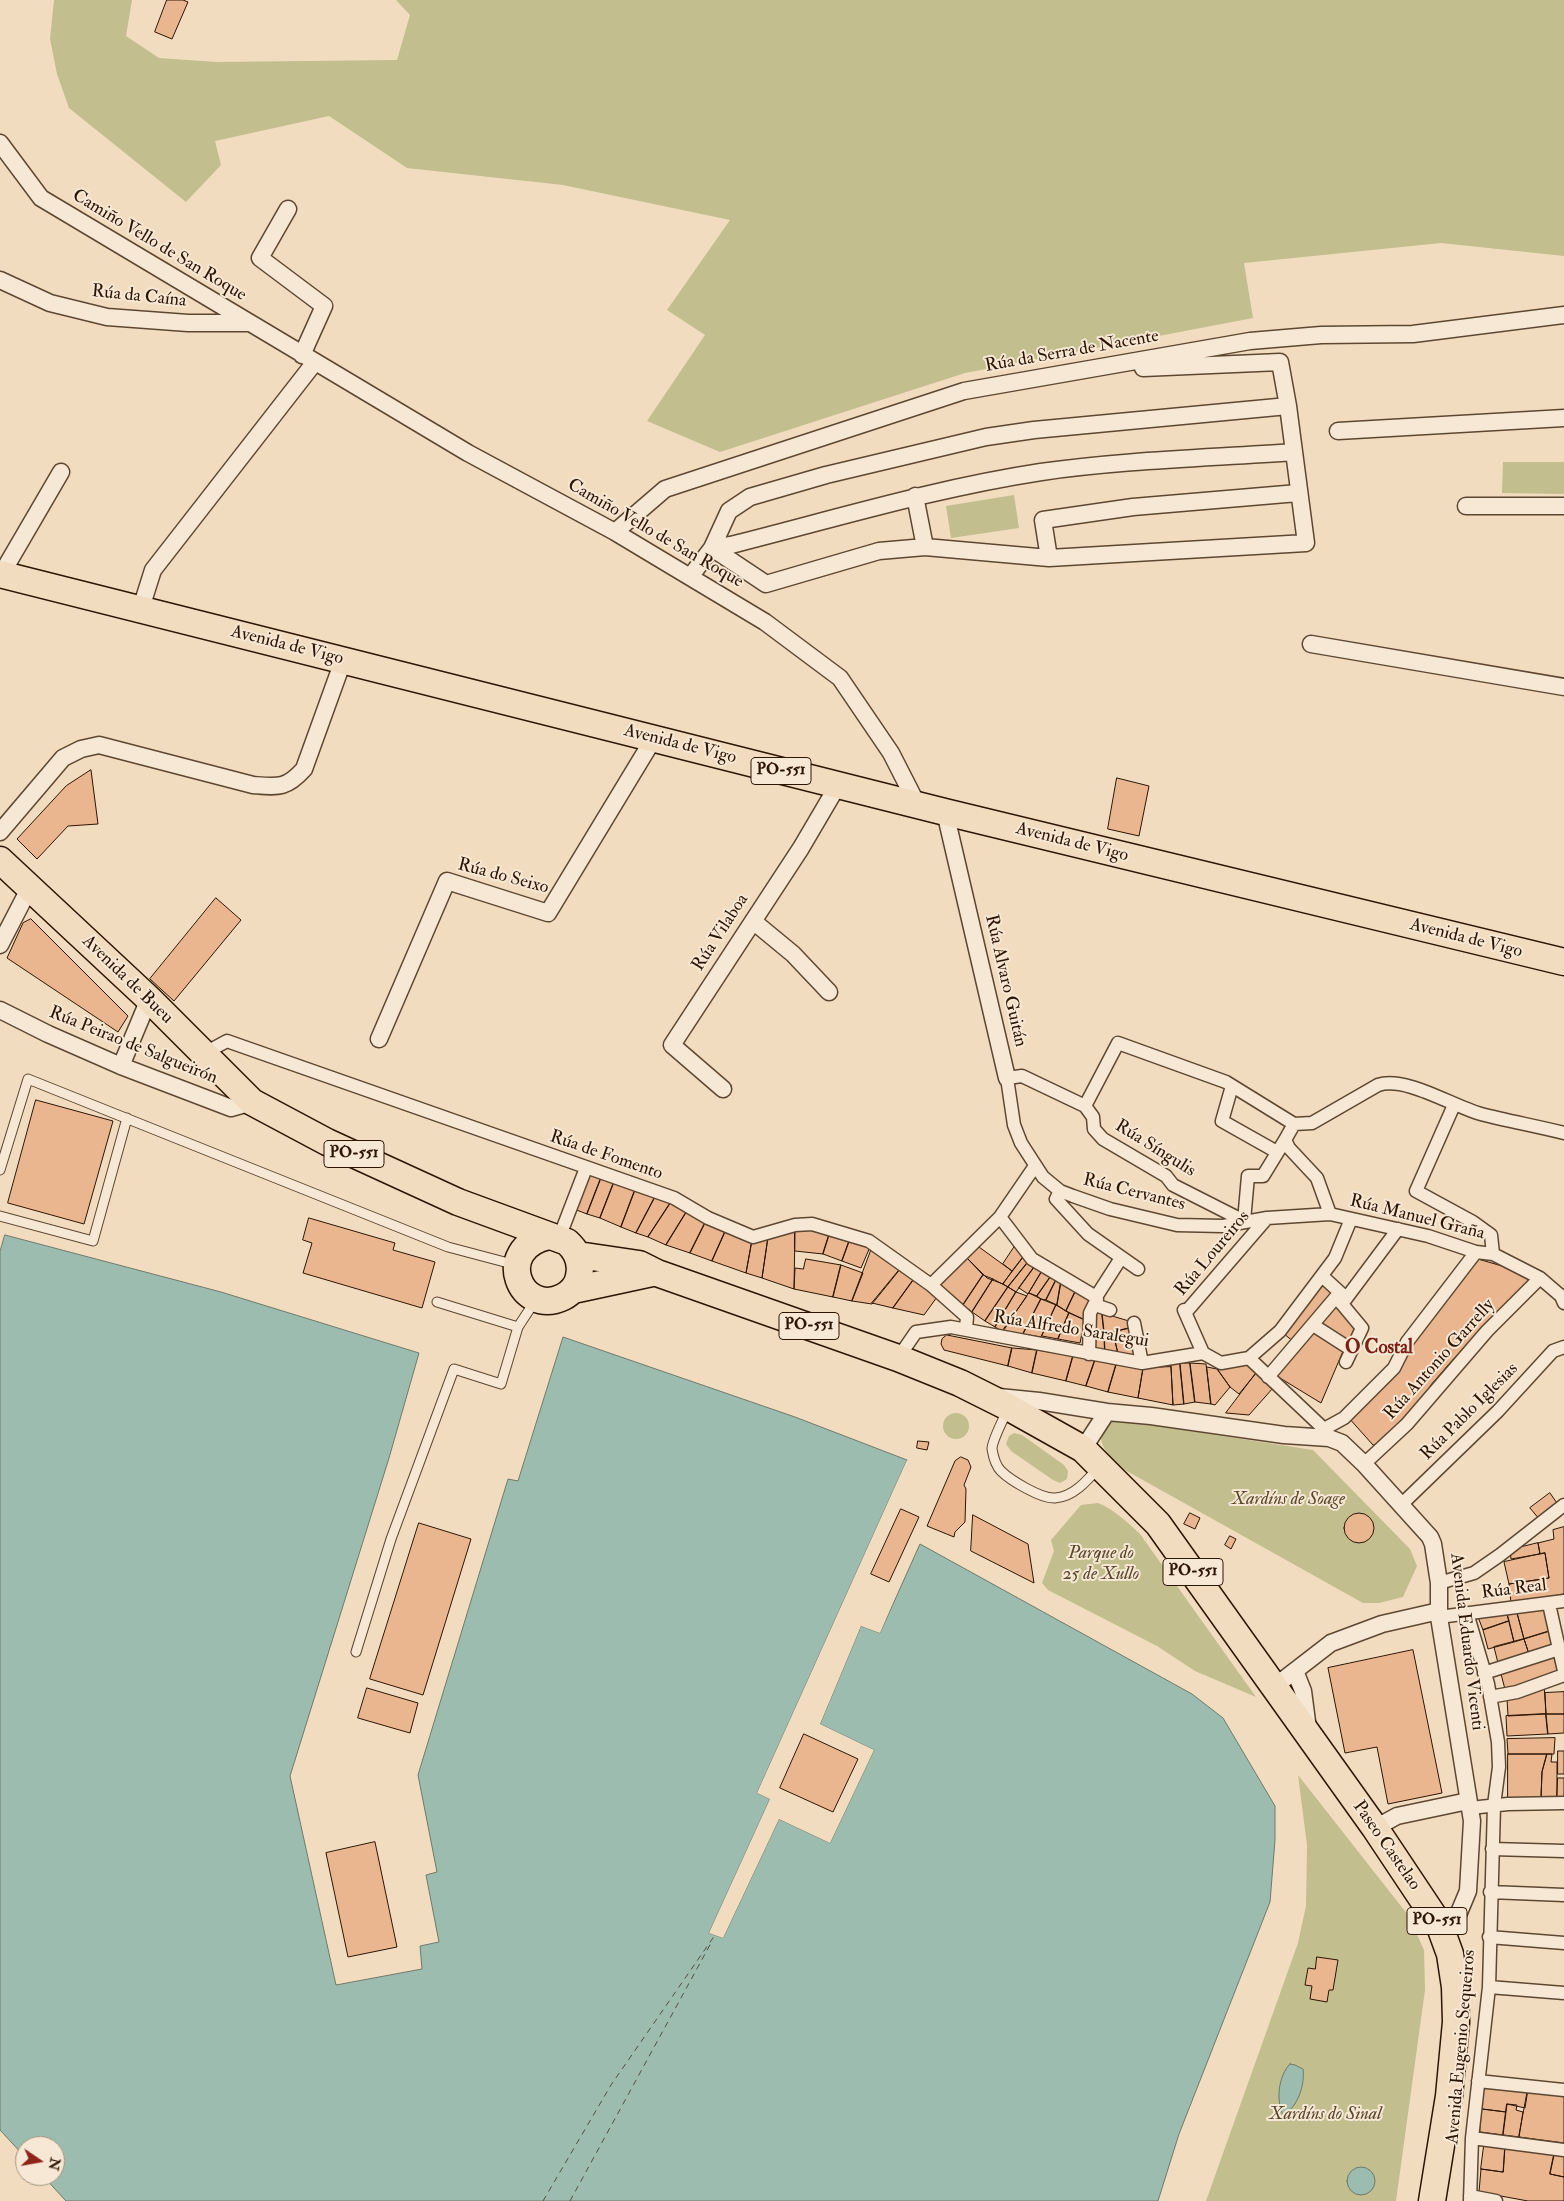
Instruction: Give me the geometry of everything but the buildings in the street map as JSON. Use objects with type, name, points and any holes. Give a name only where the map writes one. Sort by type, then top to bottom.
[{"type":"main road","name":"Avenida de Vigo","points":[[1,574],[945,812],[1564,962]]},
{"type":"main road","name":"Avenida de Bueu","points":[[0,860],[149,999],[252,1102]]},
{"type":"main road","name":"PO-551","points":[[252,1102],[327,1142],[458,1202],[562,1243],[639,1264],[657,1273],[898,1358],[997,1402],[1092,1458],[1158,1524],[1274,1687]]},
{"type":"main road","name":"PO-551","points":[[458,1202],[509,1242],[517,1261],[519,1282],[523,1289],[537,1299]]},
{"type":"main road","points":[[517,1261],[525,1246],[536,1239],[562,1243],[580,1273],[573,1290],[566,1296],[557,1300],[537,1299]]},
{"type":"main road","points":[[573,1290],[657,1273]]},
{"type":"main road","name":"Paseo Castelao","points":[[1274,1687],[1440,1924],[1450,1954],[1455,1987],[1456,2022],[1449,2096],[1432,2201]]},
{"type":"street","name":"Camiño Vello de San Roque","points":[[0,143],[41,198],[468,453],[616,532],[765,622],[840,678],[891,753],[917,804]]},
{"type":"street","points":[[141,608],[153,570],[248,449],[309,358],[324,306],[260,258],[288,209]]},
{"type":"street","name":"Rúa da Caína","points":[[0,280],[50,303],[107,317],[188,323],[248,322]]},
{"type":"street","name":"Rúa da Serra de Nacente","points":[[616,532],[665,489],[964,391],[1250,341],[1321,335],[1413,334],[1564,315]]},
{"type":"street","points":[[712,548],[766,584],[879,551],[925,547],[1049,558],[1306,543],[1288,406],[1280,362],[1073,372]]},
{"type":"street","points":[[690,577],[712,548],[728,511],[750,497],[826,475],[902,455],[986,437],[1034,430],[1288,406]]},
{"type":"street","points":[[1338,431],[1564,418]]},
{"type":"street","points":[[712,548],[731,545],[914,496],[1041,472],[1119,464],[1294,452]]},
{"type":"street","points":[[1,574],[61,472]]},
{"type":"street","points":[[1049,558],[1043,520],[1151,506],[1298,493]]},
{"type":"street","points":[[914,496],[925,547]]},
{"type":"street","points":[[1466,506],[1564,506]]},
{"type":"street","points":[[1311,644],[1564,687]]},
{"type":"street","points":[[0,832],[63,758],[82,749],[98,745],[253,785],[276,787],[292,782],[304,769],[343,661]]},
{"type":"street","name":"Rúa do Seixo","points":[[379,1039],[447,882],[548,913],[654,738]]},
{"type":"street","name":"Rúa Vilaboa","points":[[723,1089],[672,1045],[801,848],[838,785]]},
{"type":"street","name":"Rúa Alvaro Guitán","points":[[945,812],[1006,1078],[1014,1125],[1021,1143],[1032,1162]]},
{"type":"street","points":[[0,945],[30,887]]},
{"type":"street","points":[[753,921],[793,954],[829,992]]},
{"type":"street","points":[[121,1066],[149,999]]},
{"type":"street","name":"Rúa Peirao de Salgueirón","points":[[0,1010],[48,1034],[121,1066],[231,1108],[252,1102]]},
{"type":"street","name":"Rúa de Fomento","points":[[203,1054],[227,1041],[674,1198],[708,1218],[753,1237],[795,1225],[812,1224],[868,1240],[931,1285],[967,1317],[966,1330]]},
{"type":"street","points":[[1006,1078],[1022,1076],[1085,1106],[1118,1042],[1232,1086],[1294,1124],[1312,1123],[1378,1085],[1388,1082],[1420,1090],[1479,1114],[1564,1133]]},
{"type":"street","points":[[1232,1086],[1222,1121],[1277,1152]]},
{"type":"street","points":[[1454,1104],[1416,1191],[1474,1222],[1491,1235],[1493,1254]]},
{"type":"street","name":"Rúa Síngulis","points":[[1085,1106],[1093,1118],[1094,1129],[1103,1138],[1166,1176],[1173,1185],[1244,1221]]},
{"type":"street","points":[[1244,1221],[1248,1176],[1263,1176],[1294,1124]]},
{"type":"street","points":[[1285,1140],[1289,1148],[1317,1178],[1330,1214]]},
{"type":"street","points":[[931,1285],[1000,1217],[1032,1162]]},
{"type":"street","name":"Rúa Cervantes","points":[[1032,1162],[1042,1177],[1060,1191],[1110,1209],[1177,1225],[1233,1226],[1244,1221]]},
{"type":"street","points":[[562,1243],[586,1168]]},
{"type":"street","points":[[1060,1191],[1056,1199],[1066,1212],[1088,1234],[1138,1269]]},
{"type":"street","name":"Rúa Manuel Graña","points":[[1244,1221],[1330,1214],[1428,1236],[1476,1252],[1493,1254],[1540,1278],[1561,1296],[1564,1303]]},
{"type":"street","points":[[1000,1217],[1032,1259],[1097,1298]]},
{"type":"street","name":"Rúa Loureiros","points":[[1202,1353],[1185,1311],[1267,1218]]},
{"type":"street","points":[[1202,1353],[1221,1363],[1249,1358],[1280,1331],[1335,1258],[1351,1219]]},
{"type":"street","points":[[1344,1301],[1398,1229]]},
{"type":"street","points":[[1249,1358],[1320,1433],[1344,1418],[1394,1368],[1407,1342],[1476,1252]]},
{"type":"street","points":[[1089,1354],[1090,1313],[1121,1258]]},
{"type":"street","points":[[1322,1276],[1344,1301],[1362,1328],[1346,1362]]},
{"type":"street","name":"Rúa Antonio Garrelly","points":[[1364,1464],[1407,1424],[1487,1331],[1540,1278]]},
{"type":"street","points":[[1268,1377],[1336,1297],[1344,1301]]},
{"type":"street","points":[[1097,1298],[1098,1306],[1110,1310]]},
{"type":"street","points":[[1134,1323],[1142,1363]]},
{"type":"street","points":[[1313,1325],[1352,1350]]},
{"type":"street","name":"Rúa Alfredo Saralegui","points":[[898,1358],[916,1332],[951,1327],[1142,1363],[1202,1353]]},
{"type":"street","name":"Rúa Pablo Iglesias","points":[[1402,1504],[1498,1411],[1553,1351],[1564,1347]]},
{"type":"street","name":"Avenida Eduardo Vicenti","points":[[997,1402],[1039,1400],[1107,1412],[1151,1416],[1284,1436],[1320,1433],[1342,1443],[1402,1504],[1430,1537],[1433,1544],[1439,1582],[1439,1614],[1472,1822],[1468,1891],[1458,1915],[1440,1924]]},
{"type":"street","points":[[1092,1458],[1107,1412]]},
{"type":"street","points":[[1439,1582],[1474,1573],[1510,1548],[1564,1505]]},
{"type":"street","name":"Rúa Real","points":[[1439,1614],[1467,1613],[1564,1601]]},
{"type":"street","points":[[1490,1697],[1517,1692],[1564,1673],[1548,1604]]},
{"type":"street","name":"Avenida Eugenio Sequeiros","points":[[1467,1613],[1490,1697],[1498,1742],[1499,1766],[1494,1805],[1488,1987],[1472,2138],[1470,2199]]},
{"type":"street","points":[[1274,1687],[1331,1643],[1360,1631],[1439,1614]]},
{"type":"street","points":[[1484,1673],[1559,1649]]},
{"type":"street","points":[[1295,1671],[1303,1691],[1310,1738]]},
{"type":"street","points":[[1374,1828],[1397,1816],[1469,1804],[1564,1803]]},
{"type":"street","points":[[1492,1849],[1564,1851]]},
{"type":"street","points":[[1490,1892],[1564,1895]]},
{"type":"street","points":[[1489,1937],[1564,1944]]},
{"type":"street","points":[[1488,1987],[1564,1994]]},
{"type":"street","points":[[1478,2081],[1564,2090]]},
{"type":"street","points":[[1472,2138],[1564,2150]]},
{"type":"street","points":[[1470,2199],[1496,2201]]},
{"type":"lane","points":[[0,1170],[28,1079],[448,1247],[517,1261]]},
{"type":"lane","points":[[0,1216],[93,1241],[127,1118]]},
{"type":"lane","points":[[356,1652],[391,1539],[454,1369],[501,1384],[518,1326],[537,1299]]},
{"type":"lane","points":[[437,1302],[518,1326]]},
{"type":"lane","points":[[997,1402],[992,1447],[994,1458],[1000,1470],[1042,1497],[1056,1498],[1069,1494],[1085,1483],[1092,1458]]},
{"type":"green space","points":[[54,0],[132,0],[126,36],[159,58],[216,62],[397,60],[410,15],[396,0],[1564,0],[1564,256],[1441,243],[1244,263],[1253,318],[965,373],[720,452],[647,421],[705,335],[667,310],[730,220],[563,185],[407,168],[329,116],[215,141],[221,165],[186,202],[69,108],[57,74],[50,39]]},
{"type":"green space","points":[[1503,462],[1564,462],[1564,494],[1502,493]]},
{"type":"green space","points":[[1014,495],[1019,528],[951,538],[946,506]]},
{"type":"green space","points":[[956,1413],[965,1417],[969,1426],[965,1435],[956,1439],[947,1435],[943,1426],[947,1417]]},
{"type":"green space","name":"Xardíns de Soage","points":[[1119,1420],[1313,1450],[1410,1549],[1417,1566],[1403,1597],[1379,1603],[1363,1603],[1125,1470],[1104,1448],[1101,1438],[1106,1425]]},
{"type":"green space","points":[[1014,1433],[1022,1435],[1064,1465],[1068,1471],[1067,1479],[1060,1483],[1053,1480],[1011,1451],[1006,1444],[1009,1436]]},
{"type":"green space","name":"Parque do 25 de Xullo","points":[[1098,1503],[1115,1513],[1140,1534],[1256,1697],[1195,1671],[1157,1646],[1048,1590],[1042,1583],[1054,1551],[1051,1540],[1081,1505]]},
{"type":"green space","name":"Xardíns do Sinal","points":[[1298,1775],[1408,1915],[1424,1950],[1425,1990],[1396,2201],[1206,2201],[1298,1943],[1306,1906],[1307,1845]]},
{"type":"shaded area","points":[[5,1235],[221,1292],[419,1353],[389,1458],[290,1776],[336,1985],[422,1969],[420,1946],[439,1942],[426,1875],[437,1872],[418,1775],[508,1479],[518,1481],[563,1337],[795,1417],[907,1460],[757,1793],[770,1799],[709,1933],[723,1938],[779,1819],[830,1843],[874,1750],[820,1724],[861,1626],[880,1633],[920,1544],[1192,1694],[1223,1718],[1275,1806],[1275,1840],[1270,1902],[1179,2134],[1158,2201],[66,2201],[52,2186],[65,2186],[65,2136],[15,2136],[15,2146],[0,2130],[0,1252]]},
{"type":"shaded area","points":[[1290,2064],[1303,2069],[1303,2082],[1293,2107],[1283,2115],[1279,2103],[1279,2089],[1283,2075]]},
{"type":"shaded area","points":[[1361,2167],[1371,2171],[1375,2181],[1371,2191],[1361,2195],[1351,2191],[1347,2181],[1351,2171]]},
{"type":"pier","points":[[907,1460],[908,1465],[760,1792],[773,1799],[712,1931],[722,1935],[778,1817],[829,1840],[870,1751],[819,1726],[818,1723],[858,1625],[861,1624],[878,1630],[919,1541],[880,1633],[861,1626],[820,1724],[874,1750],[830,1843],[779,1819],[723,1938],[709,1933],[770,1799],[757,1793]]},
{"type":"ferry route","points":[[543,2201],[611,2085],[715,1935]]},
{"type":"ferry route","points":[[570,2201],[711,1943]]},
{"type":"district","name":"O Costal","points":[[1379,1349]]}]
